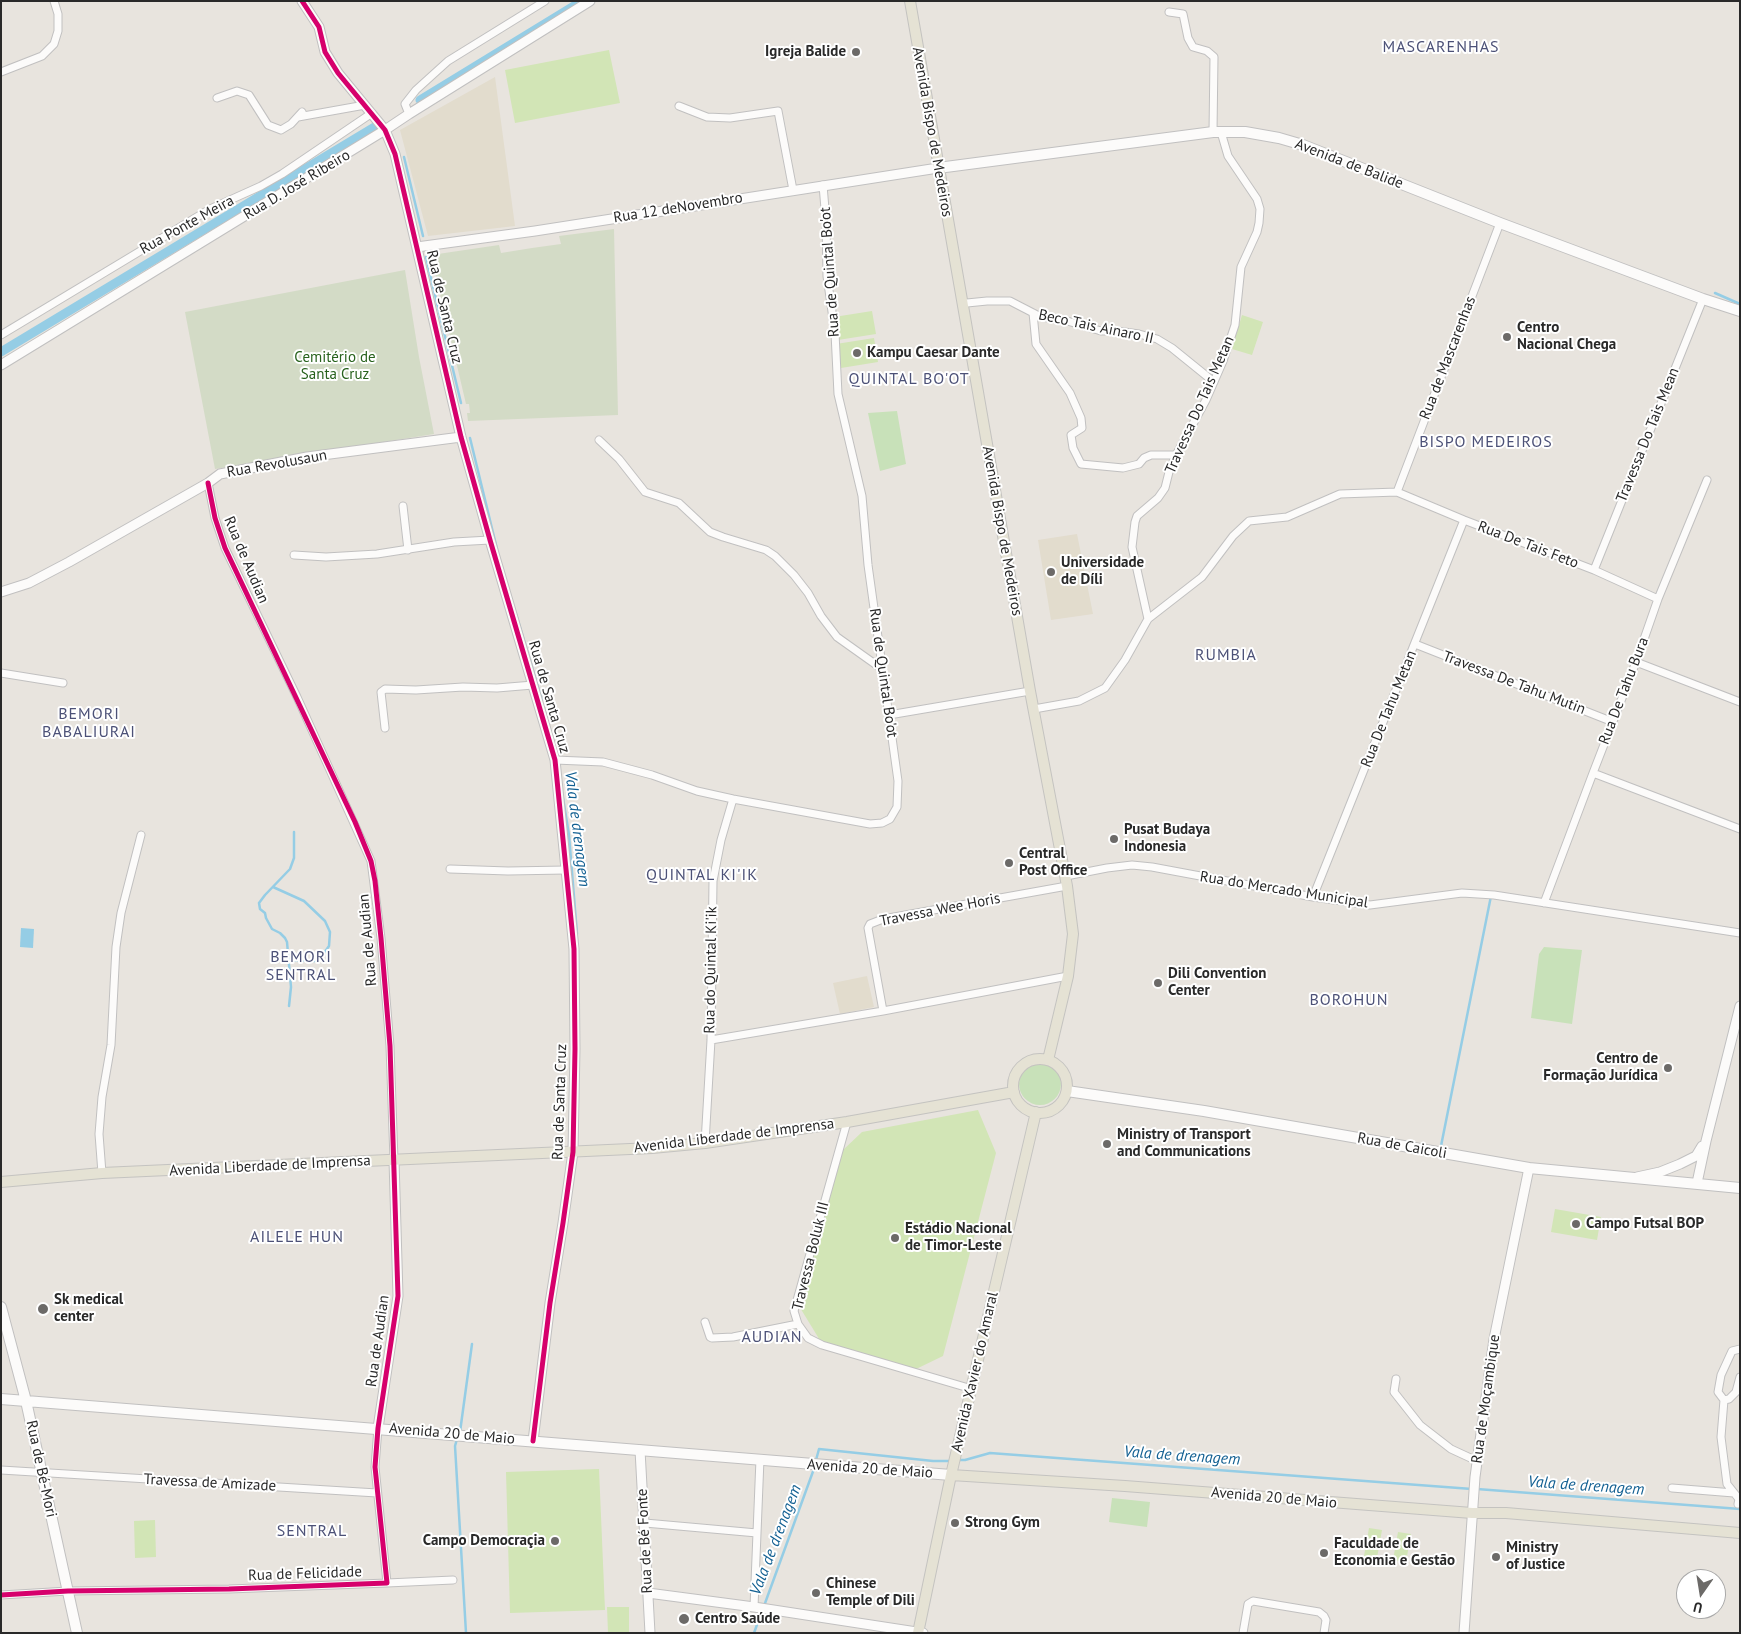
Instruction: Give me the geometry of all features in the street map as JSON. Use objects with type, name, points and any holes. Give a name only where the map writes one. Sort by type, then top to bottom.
[{"type":"main road","name":"Avenida Bispo de Medeiros","points":[[910,1],[1030,691],[1066,881],[1073,934],[1068,976],[1048,1060]]},
{"type":"main road","name":"Avenida de Balide","points":[[938,168],[1217,132],[1245,132],[1279,138],[1304,145],[1500,223],[1740,311]]},
{"type":"main road","points":[[1032,1060],[1048,1060],[1061,1069],[1067,1084],[1067,1092],[1059,1105],[1052,1110],[1036,1112],[1022,1105],[1014,1092],[1015,1076],[1025,1063],[1032,1060]]},
{"type":"main road","name":"Avenida Liberdade de Imprensa","points":[[1,1182],[102,1174],[621,1150],[705,1143],[847,1122],[1014,1092]]},
{"type":"main road","name":"Rua de Caicoli","points":[[1067,1092],[1204,1111],[1529,1168],[1740,1188]]},
{"type":"main road","name":"Avenida Xavier do Amaral","points":[[920,1632],[951,1475],[1036,1112]]},
{"type":"main road","name":"Rua de Bé-Mori","points":[[1,1307],[26,1401],[78,1633]]},
{"type":"main road","name":"Avenida 20 de Maio","points":[[1,1399],[819,1465],[1472,1513],[1506,1513],[1740,1533]]},
{"type":"street","points":[[1,72],[42,56],[54,44],[58,31],[58,14],[54,1]]},
{"type":"street","name":"Rua de Santa Cruz","points":[[302,1],[319,28],[325,52],[338,73],[385,130],[395,154],[461,437],[533,685],[559,760],[566,870],[574,949],[573,1152],[550,1303],[534,1441]]},
{"type":"street","points":[[408,114],[405,104],[416,90],[448,61],[545,1]]},
{"type":"street","name":"Rua D. José Ribeiro","points":[[1,365],[385,130],[590,1]]},
{"type":"street","name":"Travessa Do Tais Metan","points":[[1148,619],[1132,547],[1137,516],[1158,498],[1165,488],[1176,454],[1214,382],[1228,348],[1234,326],[1241,266],[1257,232],[1260,209],[1257,199],[1228,156],[1217,132],[1214,57],[1207,51],[1193,47],[1188,38],[1183,14],[1169,12]]},
{"type":"street","points":[[218,98],[237,91],[249,94],[268,125],[281,130],[300,115],[365,105]]},
{"type":"street","points":[[679,106],[707,117],[730,118],[778,111],[793,190]]},
{"type":"street","name":"Rua Ponte Meira","points":[[1,335],[210,209],[261,186],[282,174],[372,114]]},
{"type":"street","name":"Rua 12 deNovembro","points":[[417,247],[535,231],[938,168]]},
{"type":"street","name":"Rua de Quintal Bo'ot","points":[[559,760],[603,762],[652,775],[697,791],[870,824],[890,820],[897,807],[898,781],[868,565],[862,496],[838,394],[835,333],[827,276],[823,185]]},
{"type":"street","name":"Rua de Mascarenhas","points":[[1397,492],[1500,223]]},
{"type":"street","name":"Travessa Do Tais Mean","points":[[1594,570],[1703,299]]},
{"type":"street","name":"Beco Tais Ainaro II","points":[[967,303],[1010,301],[1041,317],[1064,320],[1101,331],[1139,334],[1157,339],[1172,348],[1214,382]]},
{"type":"street","points":[[1033,314],[1036,344],[1070,393],[1081,418],[1082,428],[1071,435],[1073,448],[1081,464],[1123,468],[1139,464],[1144,458],[1151,455],[1176,454]]},
{"type":"street","name":"Rua Revolusaun","points":[[1,592],[29,583],[208,483],[220,474],[307,457],[461,437]]},
{"type":"street","points":[[599,440],[619,459],[645,492],[679,503],[710,532],[723,538],[766,550],[774,556],[794,574],[837,637],[882,669]]},
{"type":"street","name":"Rua De Tahu Bura","points":[[1544,903],[1636,662],[1658,599],[1707,480]]},
{"type":"street","name":"Rua de Audian","points":[[208,483],[215,518],[225,548],[297,697],[371,861],[381,938],[390,1046],[398,1296],[378,1428]]},
{"type":"street","points":[[1034,709],[1079,700],[1105,688],[1125,660],[1148,619],[1202,577],[1233,536],[1249,521],[1287,517],[1340,494],[1397,492]]},
{"type":"street","name":"Rua De Tais Feto","points":[[1397,492],[1594,570],[1658,599]]},
{"type":"street","points":[[404,506],[408,550]]},
{"type":"street","name":"Rua De Tahu Metan","points":[[1313,897],[1464,520]]},
{"type":"street","points":[[294,555],[326,557],[377,554],[454,542],[490,540]]},
{"type":"street","name":"Travessa De Tahu Mutin","points":[[1415,644],[1613,722]]},
{"type":"street","points":[[1636,662],[1740,702]]},
{"type":"street","points":[[1,673],[63,683]]},
{"type":"street","points":[[386,728],[381,692],[385,689],[497,688],[533,685]]},
{"type":"street","points":[[889,715],[1030,691]]},
{"type":"street","points":[[1593,772],[1740,829]]},
{"type":"street","name":"Rua do Quintal Ki'ik","points":[[705,1143],[711,1040],[713,881],[721,840],[733,799]]},
{"type":"street","points":[[102,1174],[99,1134],[102,1097],[111,1045],[116,947],[121,913],[142,836]]},
{"type":"street","name":"Rua do Mercado Municipal","points":[[1066,881],[1115,867],[1145,866],[1313,897],[1370,905],[1462,893],[1494,895],[1740,933]]},
{"type":"street","points":[[450,869],[566,870]]},
{"type":"street","name":"Travessa Wee Horis","points":[[883,1011],[868,928],[870,924],[883,919],[1066,881]]},
{"type":"street","points":[[711,1040],[883,1011],[1068,976]]},
{"type":"street","points":[[1697,1183],[1740,1006]]},
{"type":"street","name":"Travessa Boluk III","points":[[847,1122],[794,1311],[798,1324],[808,1338],[822,1345],[972,1389]]},
{"type":"street","points":[[1634,1177],[1660,1172],[1696,1156],[1706,1141]]},
{"type":"street","name":"Rua de Moçambique","points":[[1464,1633],[1475,1477],[1494,1339],[1529,1168]]},
{"type":"street","points":[[705,1322],[712,1338],[733,1337],[798,1324]]},
{"type":"street","points":[[1738,1504],[1739,1499],[1727,1484],[1721,1437],[1724,1400],[1718,1392],[1721,1375],[1732,1351],[1740,1349]]},
{"type":"street","points":[[1724,1400],[1729,1399],[1736,1392],[1740,1376]]},
{"type":"street","points":[[1396,1379],[1394,1392],[1420,1425],[1451,1449],[1477,1461]]},
{"type":"street","points":[[378,1428],[375,1467],[387,1583]]},
{"type":"street","name":"Rua de Bé Fonte","points":[[640,1450],[650,1633]]},
{"type":"street","points":[[754,1606],[760,1459]]},
{"type":"street","name":"Travessa de Amizade","points":[[1,1470],[377,1493]]},
{"type":"street","points":[[1672,1488],[1734,1493]]},
{"type":"street","points":[[644,1523],[757,1533]]},
{"type":"street","name":"Rua de Felicidade","points":[[1,1595],[68,1591],[229,1589],[453,1580]]},
{"type":"street","points":[[648,1593],[754,1606],[920,1632]]},
{"type":"street","points":[[1243,1633],[1248,1604],[1253,1602],[1319,1612],[1326,1620],[1324,1633]]},
{"type":"shaded area","points":[[495,77],[515,226],[428,236],[400,130]]},
{"type":"shaded area","points":[[1077,534],[1093,614],[1051,620],[1038,540]]},
{"type":"shaded area","points":[[867,976],[874,1007],[840,1014],[833,983]]},
{"type":"green space","points":[[609,50],[620,103],[515,123],[505,70]]},
{"type":"green space","points":[[614,229],[618,415],[468,421],[467,413],[470,413],[469,404],[466,404],[431,255],[499,245],[501,253],[561,244],[559,236]]},
{"type":"green space","name":"Cemitério de Santa Cruz","points":[[405,270],[434,434],[215,469],[185,312]]},
{"type":"green space","points":[[872,311],[876,334],[838,340],[834,317]]},
{"type":"green space","points":[[1242,315],[1263,322],[1252,355],[1232,349]]},
{"type":"green space","name":"Kampu Caesar Dante","points":[[874,338],[878,362],[841,368],[836,344]]},
{"type":"green space","points":[[897,411],[906,464],[880,471],[868,413]]},
{"type":"green space","points":[[1544,947],[1582,950],[1572,1024],[1531,1018],[1539,954]]},
{"type":"green space","points":[[1044,1063],[1052,1066],[1058,1072],[1061,1084],[1058,1096],[1052,1102],[1036,1105],[1028,1102],[1022,1096],[1019,1080],[1022,1072],[1028,1066]]},
{"type":"green space","name":"Estádio Nacional de Timor-Leste","points":[[978,1110],[996,1153],[943,1356],[914,1370],[821,1342],[799,1306],[843,1150],[862,1132]]},
{"type":"green space","name":"Campo Futsal BOP","points":[[1555,1209],[1601,1217],[1597,1240],[1551,1232]]},
{"type":"green space","name":"Campo Democraçia","points":[[599,1469],[605,1610],[510,1613],[506,1472]]},
{"type":"green space","points":[[1112,1498],[1150,1502],[1147,1527],[1109,1522]]},
{"type":"green space","points":[[155,1520],[156,1557],[135,1558],[134,1521]]},
{"type":"green space","points":[[1369,1528],[1382,1530],[1377,1558],[1364,1556]]},
{"type":"green space","points":[[1398,1532],[1411,1534],[1406,1562],[1393,1560]]},
{"type":"green space","points":[[607,1607],[629,1607],[629,1633],[608,1633]]},
{"type":"water","points":[[21,928],[34,929],[33,948],[20,947]]},
{"type":"waterway","points":[[420,100],[577,4]]},
{"type":"waterway","points":[[1,352],[376,126]]},
{"type":"waterway","name":"Vala de drenagem","points":[[404,157],[423,236]]},
{"type":"waterway","name":"Vala de drenagem","points":[[426,257],[461,403]]},
{"type":"waterway","name":"Vala de drenagem","points":[[1715,293],[1740,304]]},
{"type":"waterway","name":"Vala de drenagem","points":[[470,438],[497,549]]},
{"type":"waterway","name":"Vala de drenagem","points":[[516,614],[542,700]]},
{"type":"waterway","name":"Vala de drenagem","points":[[563,798],[569,835],[577,934]]},
{"type":"waterway","points":[[289,1006],[291,987],[287,942],[280,933],[272,929],[265,913],[260,909],[259,903],[290,869],[294,858],[294,832]]},
{"type":"waterway","points":[[273,887],[304,901],[325,921],[330,932],[329,946],[322,956],[315,961],[289,960]]},
{"type":"waterway","points":[[1440,1151],[1491,896]]},
{"type":"waterway","name":"Vala de drenagem","points":[[460,1432],[472,1344]]},
{"type":"waterway","name":"Vala de drenagem","points":[[457,1439],[455,1446],[466,1633]]},
{"type":"waterway","name":"Vala de drenagem","points":[[816,1460],[819,1449],[933,1461],[951,1461]]},
{"type":"waterway","name":"Vala de drenagem","points":[[957,1460],[965,1460],[990,1453],[1472,1489]]},
{"type":"waterway","name":"Vala de drenagem","points":[[764,1606],[815,1466]]},
{"type":"waterway","name":"Vala de drenagem","points":[[1477,1489],[1740,1509]]},
{"type":"waterway","name":"Vala de drenagem","points":[[754,1633],[762,1611]]},
{"type":"cycle path","points":[[302,1],[319,27],[325,52],[338,73],[385,130],[395,154],[461,437],[555,760],[574,949],[573,1152],[550,1303],[533,1441]]},
{"type":"cycle path","points":[[1,1595],[68,1591],[229,1589],[387,1583],[375,1467],[378,1428],[398,1296],[390,1046],[375,881],[371,861],[355,822],[225,548],[215,518],[208,483]]},
{"type":"place","name":"Igreja Balide","points":[[856,52]]},
{"type":"place","name":"Centro Nacional Chega","points":[[1507,337]]},
{"type":"place","name":"Kampu Caesar Dante","points":[[857,353]]},
{"type":"place","name":"Universidade de Díli","points":[[1051,572]]},
{"type":"place","name":"Pusat Budaya Indonesia","points":[[1114,839]]},
{"type":"place","name":"Central Post Office","points":[[1009,863]]},
{"type":"place","name":"Dili Convention Center","points":[[1158,983]]},
{"type":"place","name":"Centro de Formação Jurídica","points":[[1668,1068]]},
{"type":"place","name":"Ministry of Transport and Communications","points":[[1107,1144]]},
{"type":"place","name":"Campo Futsal BOP","points":[[1576,1224]]},
{"type":"place","name":"Estádio Nacional de Timor-Leste","points":[[895,1238]]},
{"type":"place","name":"Sk medical center","points":[[43,1309]]},
{"type":"place","name":"Strong Gym","points":[[955,1523]]},
{"type":"place","name":"Campo Democraçia","points":[[555,1541]]},
{"type":"place","name":"Faculdade de Economia e Gestão","points":[[1324,1553]]},
{"type":"place","name":"Ministry of Justice","points":[[1496,1557]]},
{"type":"place","name":"Chinese Temple of Dili","points":[[816,1593]]},
{"type":"place","name":"Centro Saúde","points":[[684,1619]]},
{"type":"district","name":"MASCARENHAS","points":[[1441,47]]},
{"type":"district","name":"QUINTAL BO'OT","points":[[909,379]]},
{"type":"district","name":"BISPO MEDEIROS","points":[[1486,442]]},
{"type":"district","name":"RUMBIA","points":[[1226,655]]},
{"type":"district","name":"BEMORI BABALIURAI","points":[[89,723]]},
{"type":"district","name":"QUINTAL KI'IK","points":[[702,875]]},
{"type":"district","name":"BEMORI SENTRAL","points":[[301,966]]},
{"type":"district","name":"BOROHUN","points":[[1349,1000]]},
{"type":"district","name":"AILELE HUN","points":[[297,1237]]},
{"type":"district","name":"AUDIAN","points":[[772,1337]]},
{"type":"district","name":"SENTRAL","points":[[312,1531]]}]
